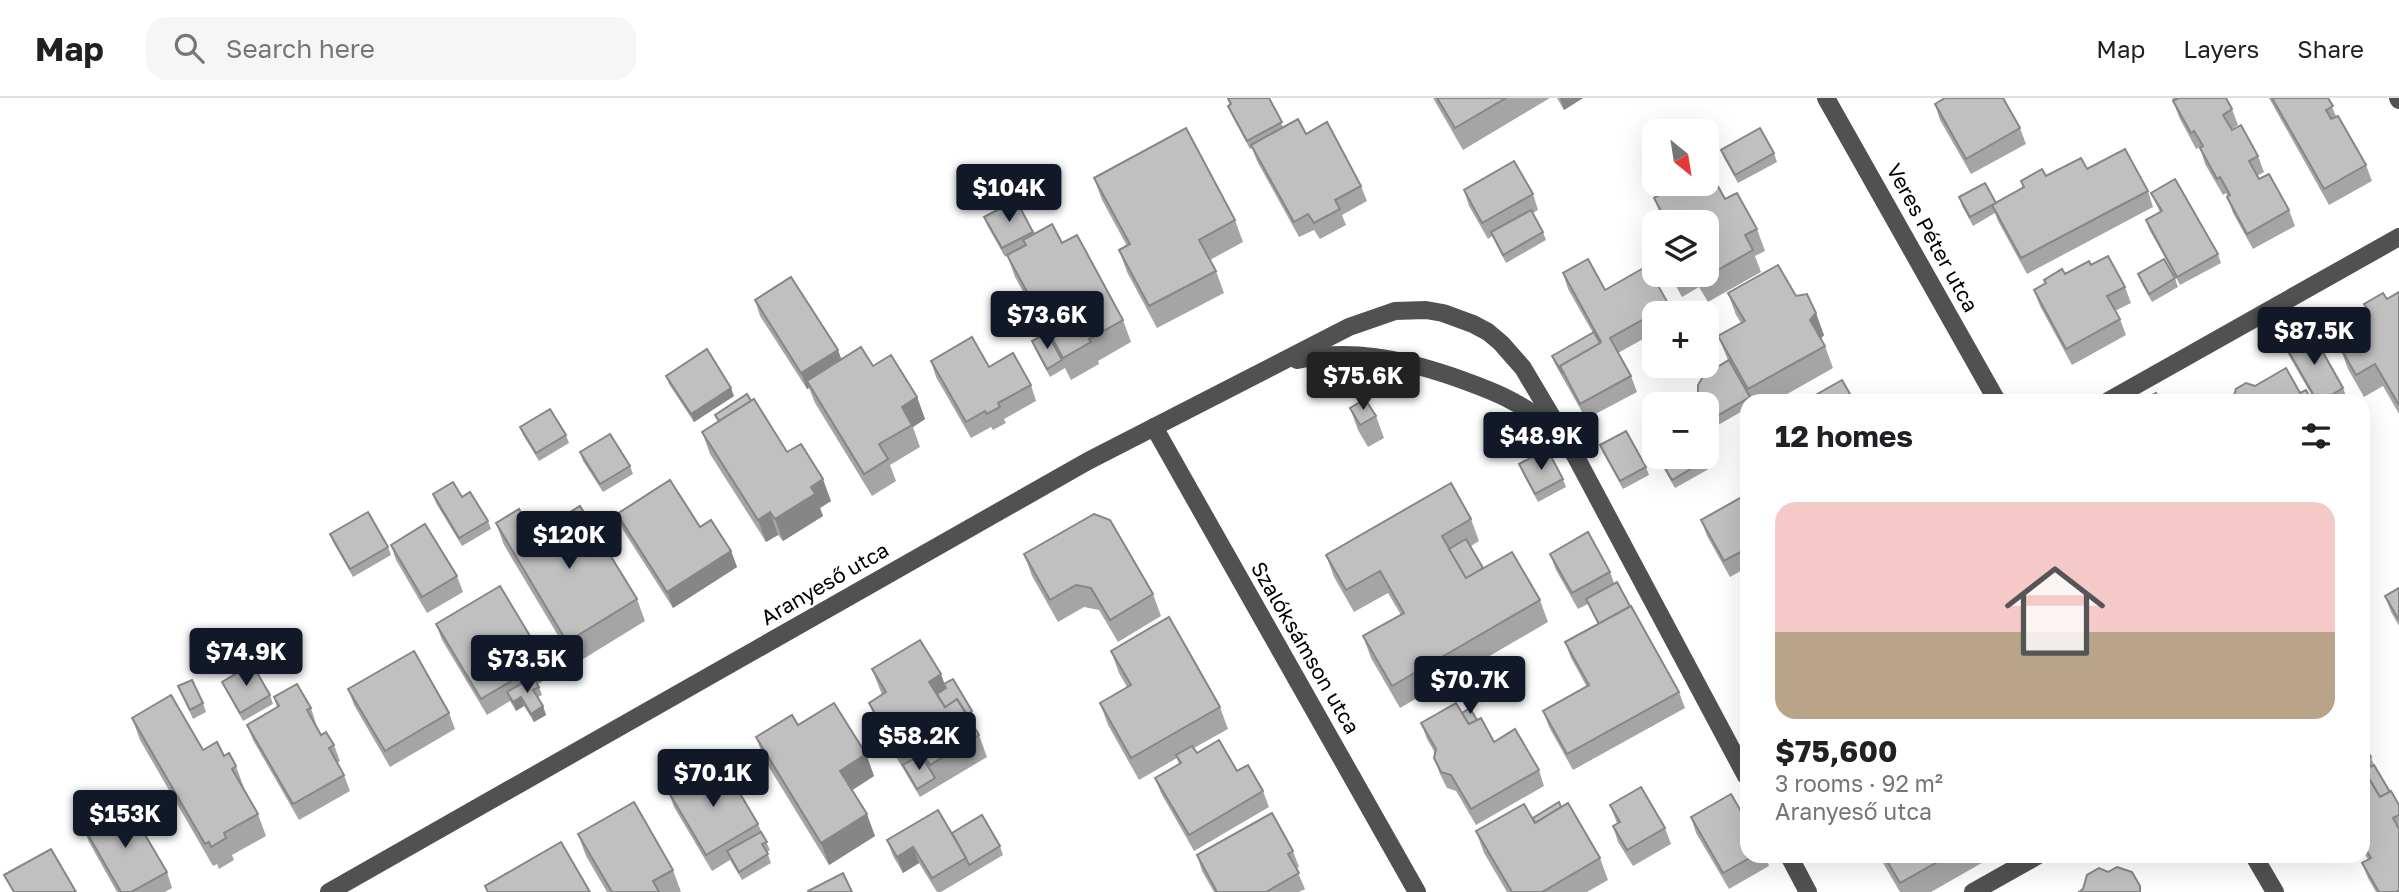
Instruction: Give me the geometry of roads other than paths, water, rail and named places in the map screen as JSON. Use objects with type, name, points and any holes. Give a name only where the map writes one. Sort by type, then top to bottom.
[{"type":"street","name":"Veres Péter utca","points":[[1826,98],[1993,394]]},
{"type":"street","points":[[2120,394],[2399,237]]},
{"type":"street","name":"Aranyeső utca","points":[[329,892],[1088,461],[1349,327],[1395,311],[1426,310],[1458,318],[1488,332],[1523,368],[1577,459]]},
{"type":"street","points":[[1273,366],[1311,357],[1351,354],[1386,358],[1493,390],[1524,406],[1557,434],[1577,459],[1740,765]]},
{"type":"street","name":"Szalóksámson utca","points":[[1153,427],[1417,892]]},
{"type":"street","points":[[1793,863],[1808,892]]},
{"type":"street","points":[[1973,892],[2025,863]]},
{"type":"street","points":[[2258,863],[2275,892]]}]
